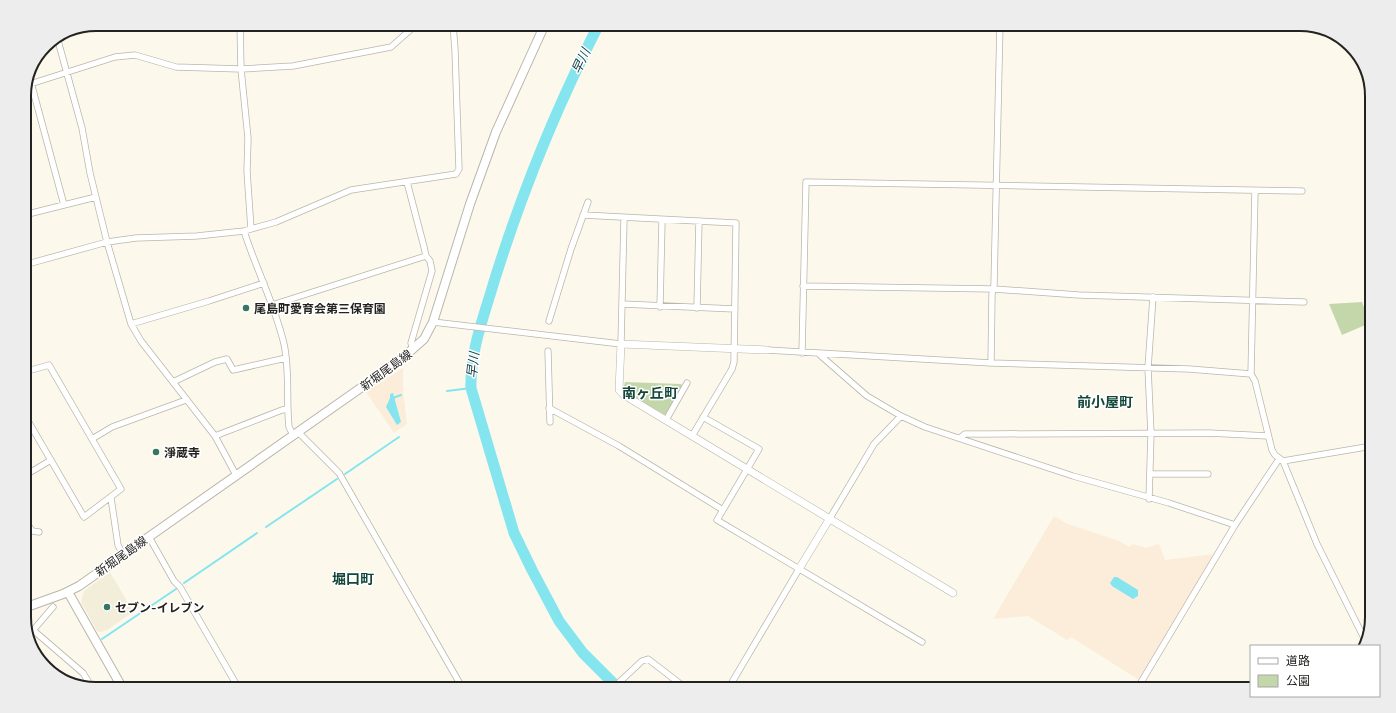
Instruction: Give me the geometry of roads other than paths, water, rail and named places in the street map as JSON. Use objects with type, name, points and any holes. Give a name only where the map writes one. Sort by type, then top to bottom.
[{"type":"main road","name":"新堀尾島線","points":[[31,605],[68,592],[236,476],[413,350],[424,339],[433,322],[470,204],[496,132],[542,31]]},
{"type":"main road","points":[[68,592],[119,682]]},
{"type":"street","points":[[240,31],[241,69],[248,138],[247,171],[251,229]]},
{"type":"street","points":[[32,82],[115,56],[135,55],[176,67],[241,69],[293,66],[391,47],[408,31]]},
{"type":"street","points":[[31,263],[107,242],[136,238],[198,236],[244,231],[276,222],[351,190],[456,174],[459,169],[455,50],[453,31]]},
{"type":"street","points":[[991,363],[1000,31]]},
{"type":"street","points":[[59,43],[82,128],[107,242],[131,324],[141,341],[215,436],[236,476]]},
{"type":"street","points":[[31,91],[64,205]]},
{"type":"street","points":[[407,182],[426,256],[430,261],[432,271],[411,343],[413,350]]},
{"type":"street","points":[[802,353],[806,182],[1302,191]]},
{"type":"street","points":[[1255,191],[1251,374],[1255,381],[1272,450],[1281,460],[1317,544],[1363,635]]},
{"type":"street","points":[[31,213],[96,197]]},
{"type":"street","points":[[549,321],[571,250],[588,202]]},
{"type":"street","points":[[583,216],[736,223],[734,349],[732,369],[692,436]]},
{"type":"street","points":[[624,218],[620,392],[952,593]]},
{"type":"street","points":[[660,307],[662,220]]},
{"type":"street","points":[[697,308],[699,222]]},
{"type":"street","points":[[244,231],[252,257],[272,304],[286,358],[289,427],[339,473],[459,682]]},
{"type":"street","points":[[272,304],[426,256]]},
{"type":"street","points":[[131,324],[209,302],[264,283]]},
{"type":"street","points":[[804,286],[994,289],[1152,297],[1304,302]]},
{"type":"street","points":[[1149,499],[1151,474],[1151,434],[1148,368],[1152,297]]},
{"type":"street","points":[[622,304],[660,307],[735,309]]},
{"type":"street","points":[[433,322],[621,344],[767,350],[991,363],[1148,368],[1251,374]]},
{"type":"street","points":[[548,351],[550,422]]},
{"type":"street","points":[[820,354],[867,396],[901,416],[925,427],[1073,476],[1235,525]]},
{"type":"street","points":[[173,382],[215,362],[227,359],[233,370],[286,358]]},
{"type":"street","points":[[31,370],[49,366],[121,489],[84,517],[31,426]]},
{"type":"street","points":[[666,420],[687,383]]},
{"type":"street","points":[[92,439],[112,427],[186,400]]},
{"type":"street","points":[[549,408],[554,409],[619,446],[723,510]]},
{"type":"street","points":[[215,436],[288,409]]},
{"type":"street","points":[[732,682],[874,444],[884,431],[901,416]]},
{"type":"street","points":[[703,417],[759,449],[748,470],[717,520],[922,642]]},
{"type":"street","points":[[960,438],[965,434],[1209,433],[1268,436]]},
{"type":"street","points":[[1141,682],[1235,525],[1281,460],[1365,447]]},
{"type":"street","points":[[31,472],[51,460]]},
{"type":"street","points":[[1151,474],[1208,474]]},
{"type":"street","points":[[111,498],[118,545],[122,555]]},
{"type":"street","points":[[31,528],[39,532]]},
{"type":"street","points":[[148,537],[174,581],[180,588],[235,682]]},
{"type":"street","points":[[53,607],[33,630],[83,673],[86,681]]},
{"type":"street","points":[[620,682],[642,662],[648,659],[654,662],[678,682]]},
{"type":"water","points":[[393,393],[401,422],[397,425],[386,407],[390,394]]},
{"type":"water","points":[[1114,577],[1117,577],[1138,590],[1138,596],[1133,599],[1112,586],[1110,583]]},
{"type":"waterway","name":"早川","points":[[596,31],[568,87],[540,152],[515,218],[478,336],[471,375],[471,388],[514,533],[559,621],[583,653],[612,682]]},
{"type":"waterway","points":[[447,391],[471,388]]},
{"type":"waterway","points":[[393,398],[401,395]]},
{"type":"waterway","points":[[345,474],[399,437]]},
{"type":"waterway","points":[[266,527],[337,479]]},
{"type":"waterway","points":[[184,583],[257,533]]},
{"type":"waterway","points":[[102,639],[176,589]]},
{"type":"place","name":"尾島町愛育会第三保育園","points":[[246,308]]},
{"type":"place","name":"淨蔵寺","points":[[156,452]]},
{"type":"place","name":"セブン-イレブン","points":[[107,607]]},
{"type":"district","name":"南ヶ丘町","points":[[650,393]]},
{"type":"district","name":"前小屋町","points":[[1105,402]]},
{"type":"district","name":"堀口町","points":[[353,579]]}]
